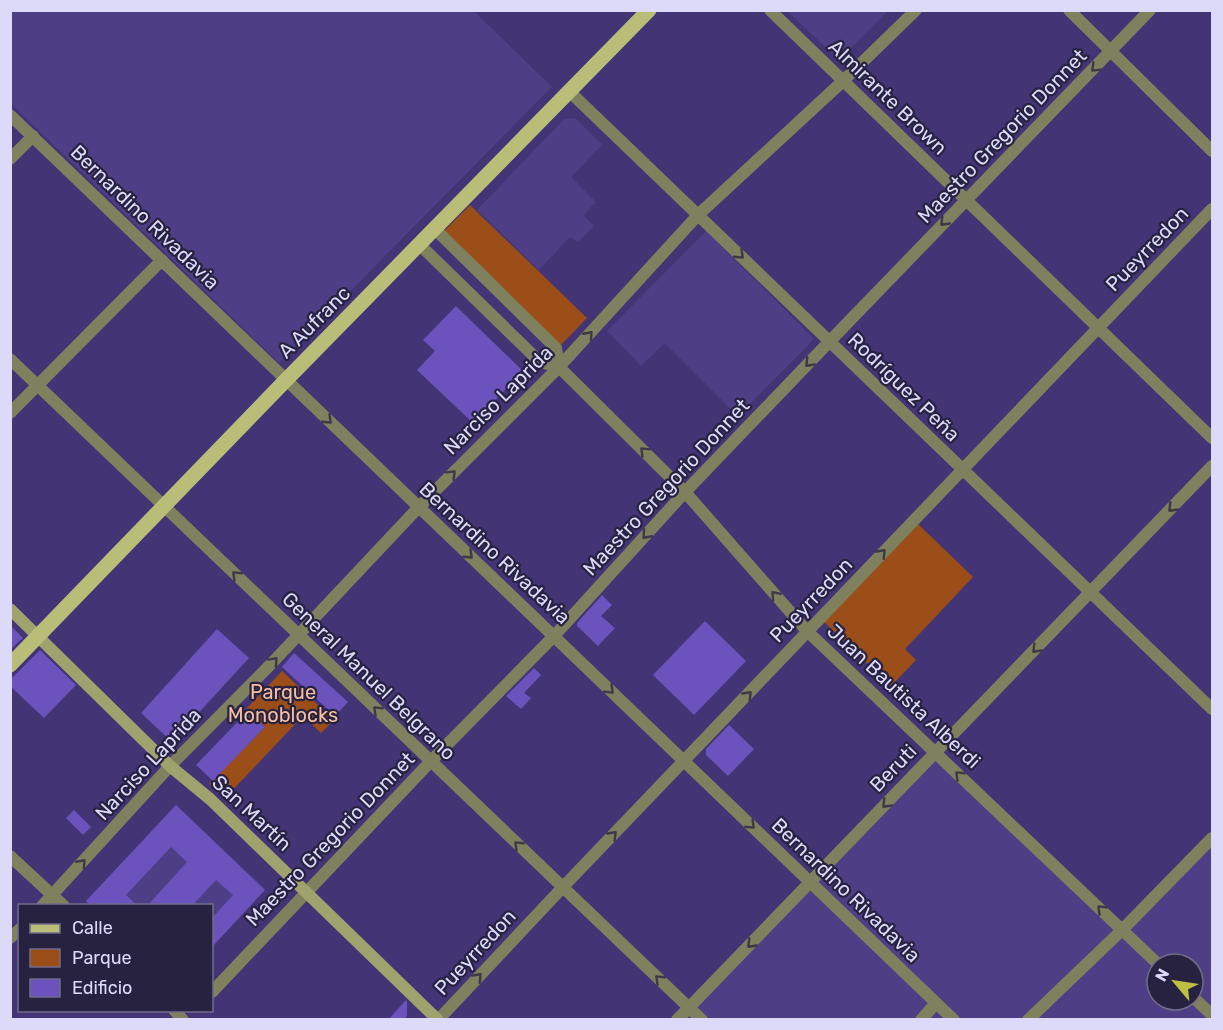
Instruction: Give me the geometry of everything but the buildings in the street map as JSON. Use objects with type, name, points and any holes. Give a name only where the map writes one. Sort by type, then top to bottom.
[{"type":"main road","name":"A Aufranc","points":[[10,665],[650,10]]},
{"type":"main road","name":"San Martín","points":[[10,609],[170,766],[210,799],[438,1020]]},
{"type":"street","name":"Almirante Brown","points":[[770,10],[1212,438]]},
{"type":"street","name":"Narciso Laprida","points":[[44,904],[170,766],[272,663],[418,508],[559,367],[698,215],[916,10]]},
{"type":"street","points":[[1069,10],[1212,151]]},
{"type":"street","name":"Maestro Gregorio Donnet","points":[[213,991],[431,761],[554,636],[685,492],[1112,52],[1150,10]]},
{"type":"street","name":"Rodríguez Peña","points":[[570,92],[1212,709]]},
{"type":"street","name":"Bernardino Rivadavia","points":[[10,115],[954,1020]]},
{"type":"street","points":[[10,159],[33,136]]},
{"type":"street","name":"Pueyrredon","points":[[438,1020],[562,887],[1212,208]]},
{"type":"street","name":"Juan Bautista Alberdi","points":[[435,229],[556,348],[559,367]]},
{"type":"street","name":"Juan Bautista Alberdi","points":[[420,245],[540,362],[559,367],[685,492],[807,631],[1145,952]]},
{"type":"street","points":[[10,413],[162,260]]},
{"type":"street","name":"General Manuel Belgrano","points":[[10,359],[702,1020]]},
{"type":"street","name":"Beruti","points":[[677,1020],[1212,466]]},
{"type":"street","points":[[1028,1020],[1122,930],[1212,838]]},
{"type":"street","points":[[10,856],[62,904]]},
{"type":"street","points":[[921,1020],[936,1003]]},
{"type":"shaded area","points":[[10,11],[474,11],[552,87],[279,363],[11,104]]},
{"type":"shaded area","points":[[787,11],[888,11],[839,60]]},
{"type":"shaded area","points":[[575,118],[602,145],[571,177],[596,202],[583,215],[594,226],[578,242],[570,237],[539,270],[477,210],[564,119]]},
{"type":"shaded area","points":[[706,231],[814,339],[738,416],[665,343],[641,366],[607,331]]},
{"type":"shaded area","points":[[936,752],[1122,929],[1212,838],[1212,1019],[680,1020]]},
{"type":"shaded area","points":[[176,805],[265,889],[213,946],[213,904],[89,904],[86,901]]},
{"type":"green space","points":[[470,205],[587,318],[561,345],[443,232]]},
{"type":"green space","points":[[918,524],[973,577],[905,649],[916,660],[891,686],[824,622]]},
{"type":"green space","name":"Parque Monoblocks","points":[[282,671],[334,720],[321,733],[303,716],[225,798],[209,784],[265,727],[246,709]]}]
